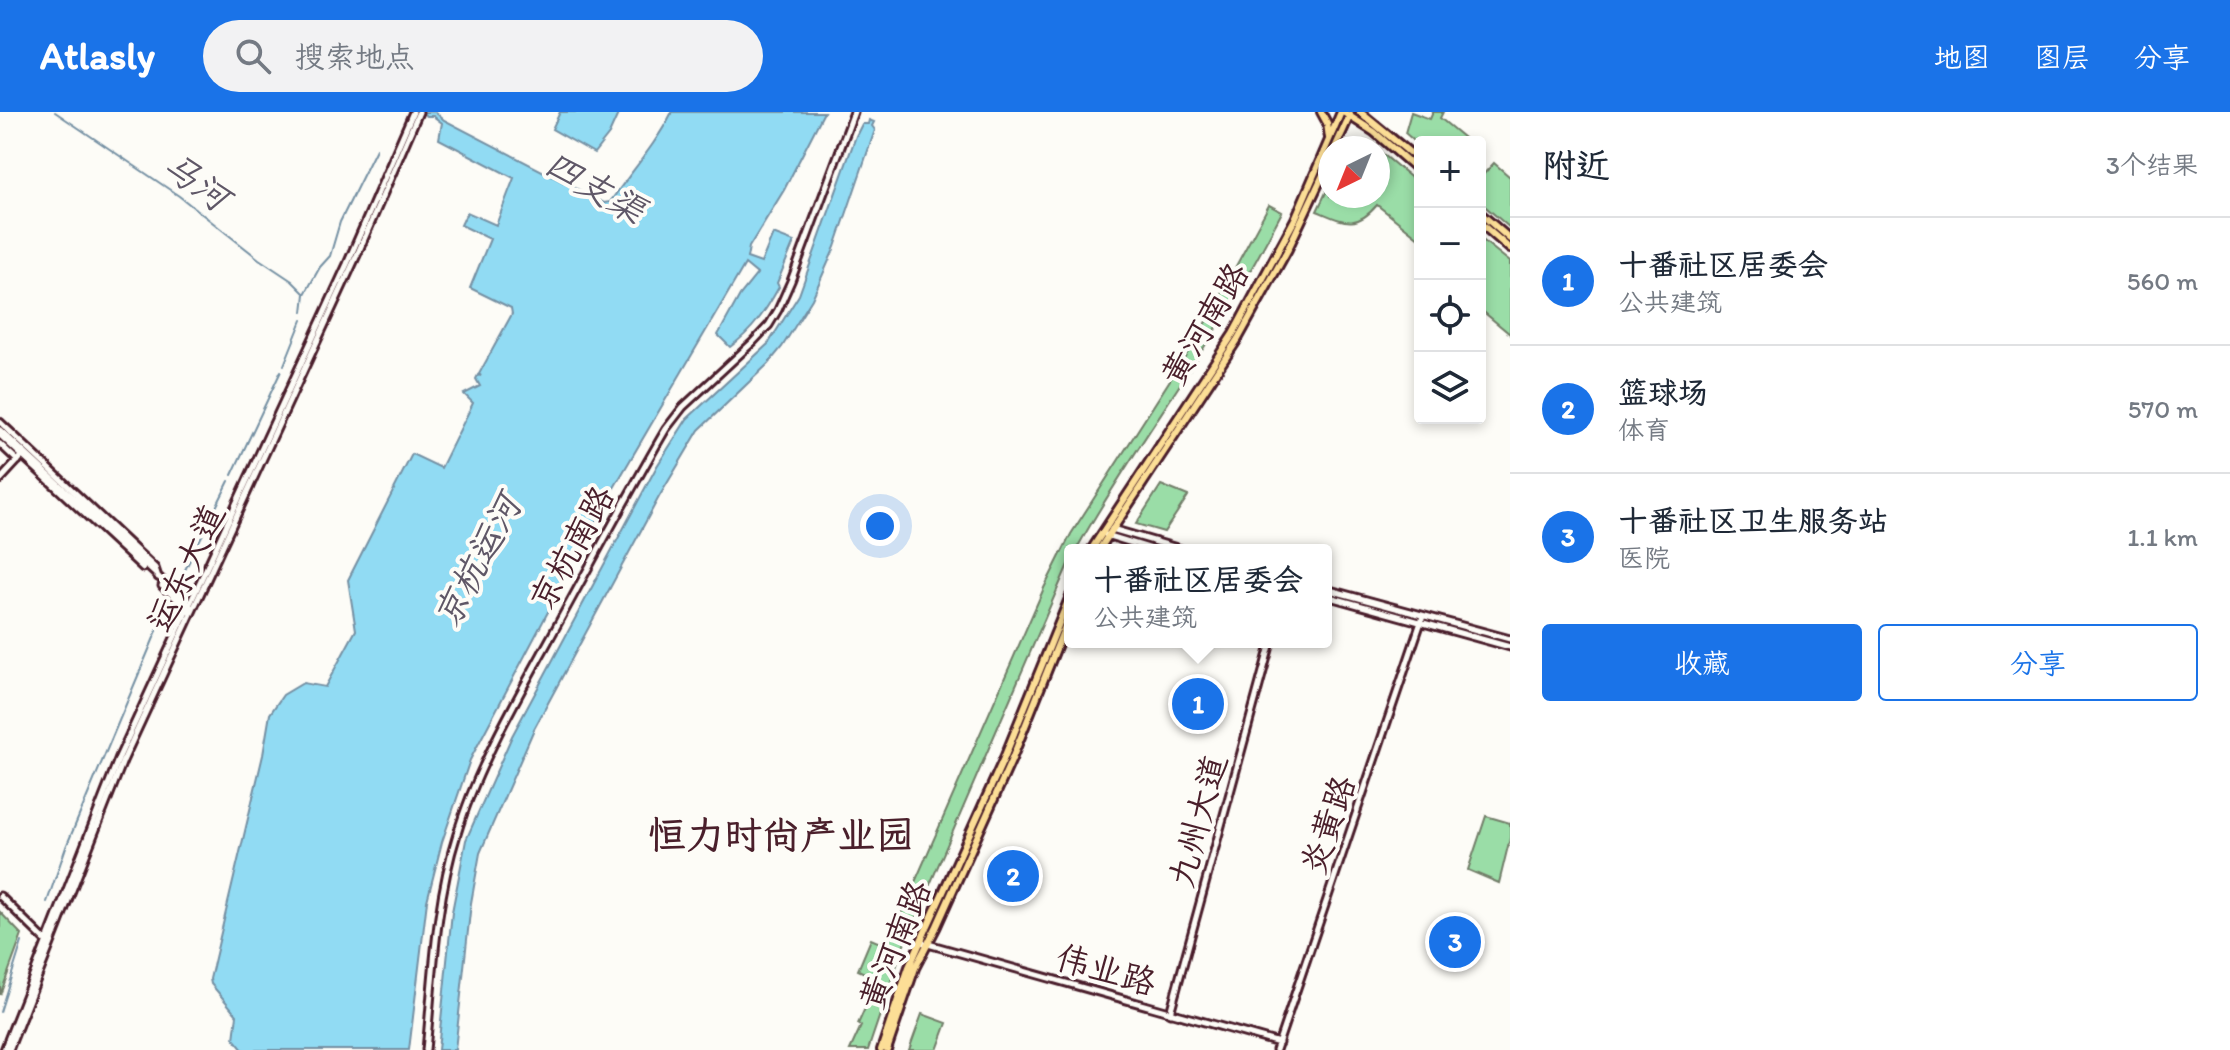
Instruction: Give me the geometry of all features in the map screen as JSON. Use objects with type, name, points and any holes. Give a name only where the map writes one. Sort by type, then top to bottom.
[{"type":"main road","points":[[1321,112],[1329,128],[1329,136]]},
{"type":"main road","points":[[1360,112],[1414,156]]},
{"type":"main road","points":[[1339,136],[1346,113],[1374,132],[1414,167]]},
{"type":"main road","name":"黄河南路","points":[[1332,136],[1346,113]]},
{"type":"main road","name":"黄河南路","points":[[1102,544],[1233,334],[1300,209],[1318,166]]},
{"type":"main road","name":"黄河南路","points":[[1096,544],[1238,339],[1289,247],[1318,185]]},
{"type":"main road","points":[[1486,218],[1510,239]]},
{"type":"main road","points":[[1486,228],[1510,249]]},
{"type":"main road","name":"黄河南路","points":[[924,943],[1064,611]]},
{"type":"main road","name":"黄河南路","points":[[884,1050],[909,967],[924,943],[1012,759],[1064,629]]},
{"type":"street","name":"运东大道","points":[[7,1050],[123,761],[358,253],[416,112]]},
{"type":"street","name":"京杭南路","points":[[426,1050],[442,902],[452,853],[457,832],[488,760],[530,675],[666,429],[683,407],[761,333],[778,310],[854,112]]},
{"type":"street","points":[[0,422],[23,455],[191,609]]},
{"type":"street","points":[[0,433],[191,609]]},
{"type":"street","points":[[0,444],[23,455]]},
{"type":"street","points":[[0,480],[23,455]]},
{"type":"street","points":[[1107,531],[1140,544]]},
{"type":"street","points":[[1107,531],[1160,544]]},
{"type":"street","points":[[1332,591],[1510,647]]},
{"type":"street","points":[[1332,597],[1510,639]]},
{"type":"street","name":"炎黄路","points":[[1277,1047],[1423,619]]},
{"type":"street","name":"九州大道","points":[[1170,1013],[1269,648]]},
{"type":"street","points":[[0,896],[48,942]]},
{"type":"street","name":"伟业路","points":[[924,943],[1277,1047]]},
{"type":"green space","points":[[1411,112],[1430,119],[1433,112],[1443,112],[1440,118],[1462,136],[1414,136],[1414,141],[1405,133]]},
{"type":"green space","points":[[1390,160],[1414,180],[1414,234],[1381,208],[1390,208]]},
{"type":"green space","points":[[1494,163],[1510,177],[1510,228],[1486,207],[1486,172]]},
{"type":"green space","points":[[1269,205],[1282,212],[1237,294],[1079,544],[1066,544],[1071,534],[1197,338]]},
{"type":"green space","points":[[1318,208],[1374,208],[1363,218],[1349,222],[1317,211]]},
{"type":"green space","points":[[1486,243],[1510,262],[1510,334],[1486,314]]},
{"type":"green space","points":[[1161,485],[1188,496],[1164,532],[1136,524]]},
{"type":"green space","points":[[1064,548],[1064,574],[903,947],[868,1050],[850,1050],[878,979],[858,970],[871,939],[887,946]]},
{"type":"green space","points":[[1486,816],[1510,823],[1510,838],[1499,883],[1468,870]]},
{"type":"green space","points":[[0,912],[22,935],[0,995]]},
{"type":"green space","points":[[922,1014],[947,1023],[937,1050],[909,1050]]},
{"type":"water","name":"京杭运河","points":[[420,112],[435,112],[444,120],[604,203],[610,202],[651,147],[672,112],[824,112],[784,190],[749,247],[747,258],[761,263],[773,234],[794,242],[777,283],[779,287],[758,320],[730,347],[718,335],[740,295],[757,274],[745,264],[608,498],[470,760],[442,842],[427,901],[409,1050],[243,1050],[234,1039],[237,1015],[210,979],[270,714],[283,695],[303,683],[325,687],[356,630],[348,580],[412,454],[441,468],[473,403],[464,394],[480,386],[476,379],[478,375],[481,376],[479,374],[512,314],[511,308],[470,288],[490,239],[461,225],[467,212],[496,225],[514,178],[439,139],[442,123]]},
{"type":"water","points":[[560,112],[619,112],[609,134],[594,153],[552,129]]},
{"type":"water","points":[[869,120],[874,122],[872,126],[875,130],[835,247],[812,299],[768,364],[699,430],[659,497],[534,729],[480,853],[471,903],[455,1050],[438,1050],[452,912],[466,840],[512,736],[657,466],[687,419],[768,344],[799,295],[856,136],[862,124],[868,124]]},
{"type":"waterway","name":"马河","points":[[55,112],[179,196],[305,294]]},
{"type":"waterway","points":[[303,312],[305,294],[330,256],[340,222],[376,149]]},
{"type":"waterway","points":[[284,365],[302,320]]},
{"type":"waterway","points":[[232,475],[281,371]]},
{"type":"waterway","points":[[180,580],[229,481]]},
{"type":"waterway","points":[[47,902],[66,847],[169,602]]},
{"type":"waterway","points":[[0,1012],[22,942]]},
{"type":"place","name":"十番社区居委会","points":[[1198,704]]},
{"type":"place","name":"篮球场","points":[[1013,876]]},
{"type":"place","name":"十番社区卫生服务站","points":[[1455,942]]},
{"type":"district","name":"恒力时尚产业园","points":[[781,835]]},
{"type":"water label","name":"四支渠","points":[[595,187]]}]
